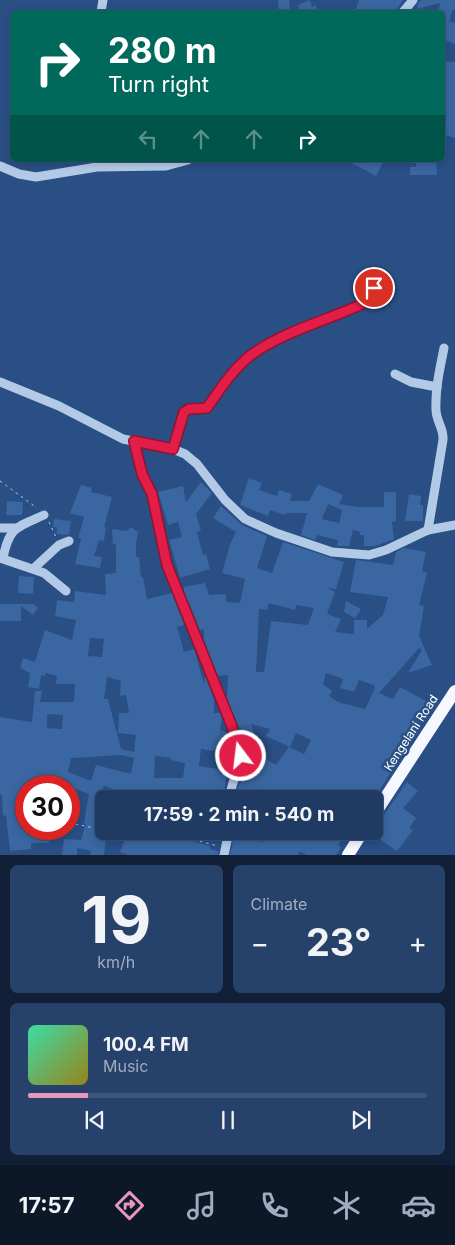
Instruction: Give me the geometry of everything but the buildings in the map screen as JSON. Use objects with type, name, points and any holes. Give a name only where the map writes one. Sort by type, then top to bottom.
[{"type":"main road","name":"Kengelani Road","points":[[383,801],[455,691]]},
{"type":"main road","points":[[348,855],[357,840]]},
{"type":"street","points":[[405,10],[413,0]]},
{"type":"street","points":[[0,166],[19,174],[36,176],[97,167],[166,166],[181,162]]},
{"type":"street","points":[[173,449],[184,412],[189,409],[207,408],[234,371],[252,355],[300,330],[362,304],[370,297],[374,285]]},
{"type":"street","points":[[428,530],[444,434],[436,412],[437,386],[444,348]]},
{"type":"street","points":[[395,374],[411,382],[437,386]]},
{"type":"street","points":[[0,382],[59,406],[93,422],[107,432],[134,441],[173,449],[185,454],[198,464],[225,500],[245,519],[276,533],[332,552],[347,555],[375,554],[428,530],[455,525]]},
{"type":"street","points":[[134,441],[142,474],[152,494],[167,565],[238,742],[240,762],[231,790]]},
{"type":"street","points":[[0,528],[15,528],[44,515]]},
{"type":"street","points":[[15,528],[5,544],[1,558],[44,572],[66,591]]},
{"type":"street","points":[[0,534],[5,544]]},
{"type":"street","points":[[34,568],[59,544],[69,541]]},
{"type":"path","points":[[0,481],[34,504],[44,515],[59,544]]},
{"type":"path","points":[[80,825],[95,828]]},
{"type":"path","points":[[194,840],[225,852]]},
{"type":"route","points":[[241,756],[238,742],[167,565],[152,494],[144,481],[134,441],[173,449],[184,412],[189,409],[203,410],[207,408],[234,371],[252,355],[300,330],[362,304],[370,297],[374,288]]}]
